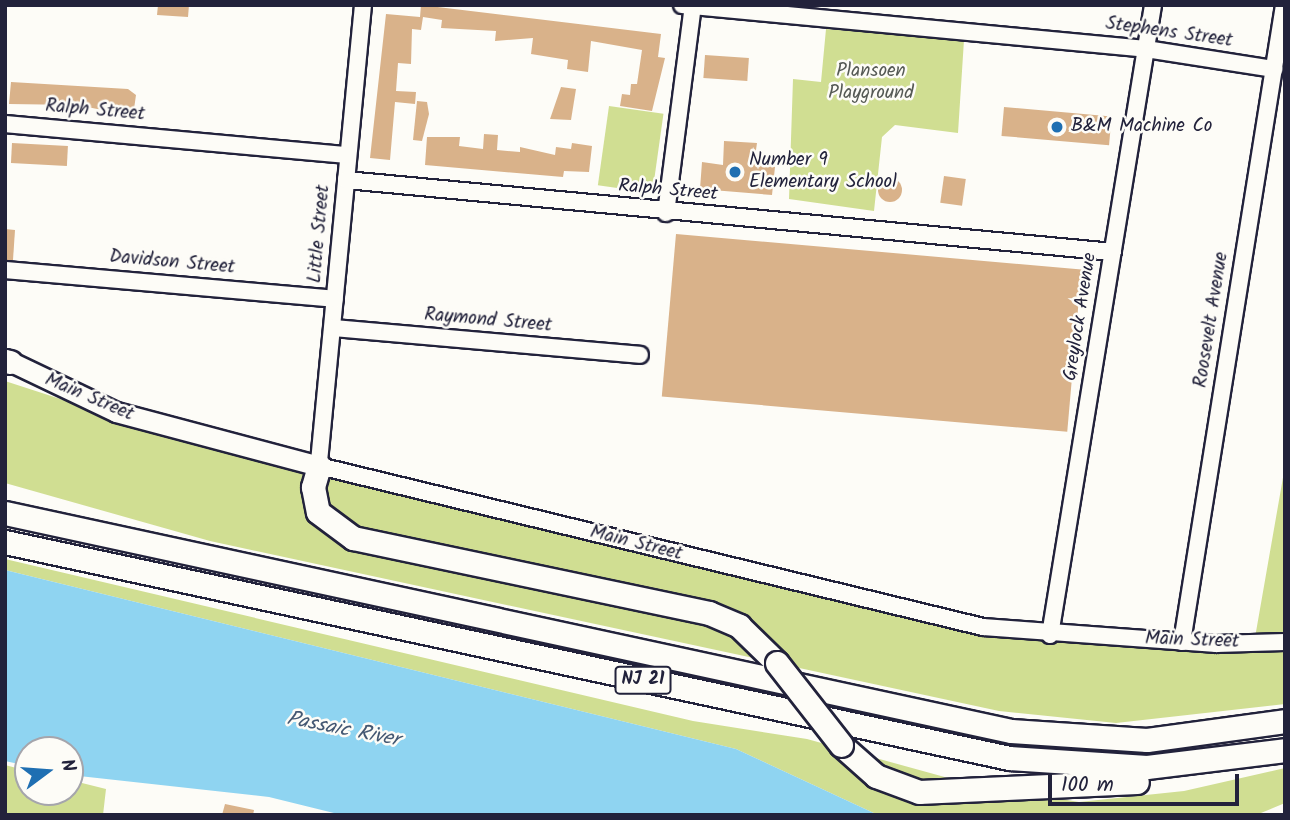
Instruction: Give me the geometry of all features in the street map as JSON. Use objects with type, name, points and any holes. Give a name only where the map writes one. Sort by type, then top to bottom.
[{"type":"highway","points":[[319,466],[313,486],[318,512],[353,538],[709,613],[739,626],[777,663],[841,745],[888,783],[936,794],[1165,781],[1285,752]]},
{"type":"highway","points":[[5,496],[289,575]]},
{"type":"highway","name":"NJ 21","points":[[5,513],[1011,731],[1147,740],[1285,721]]},
{"type":"highway","name":"NJ 21","points":[[5,542],[1009,758],[1147,767],[1285,752]]},
{"type":"main road","name":"Main Street","points":[[7,360],[129,416],[319,466]]},
{"type":"street","name":"Little Street","points":[[319,466],[363,5]]},
{"type":"street","name":"Stephens Street","points":[[682,5],[1146,49],[1274,69]]},
{"type":"street","name":"Greylock Avenue","points":[[1050,635],[1153,5]]},
{"type":"street","name":"Roosevelt Avenue","points":[[1182,642],[1284,5]]},
{"type":"street","points":[[666,213],[693,6]]},
{"type":"street","name":"Ralph Street","points":[[5,124],[348,155]]},
{"type":"street","name":"Ralph Street","points":[[346,180],[666,213],[1112,252]]},
{"type":"street","name":"Davidson Street","points":[[5,270],[335,299]]},
{"type":"street","name":"Raymond Street","points":[[333,328],[640,355]]},
{"type":"street","name":"Main Street","points":[[319,466],[930,616],[1050,635],[1182,642],[1285,642]]},
{"type":"green space","name":"Plansoen Playground","points":[[826,29],[964,40],[958,133],[895,125],[882,137],[874,211],[789,199],[793,79],[821,82]]},
{"type":"green space","points":[[609,106],[663,114],[652,193],[598,185]]},
{"type":"green space","points":[[5,381],[202,445],[976,632],[1253,649],[1285,466],[1285,704],[1116,723],[999,711],[210,541],[5,483]]},
{"type":"green space","points":[[5,559],[693,721],[807,739],[970,784],[1079,802],[1184,791],[1285,768],[1285,803],[1256,815],[878,815],[736,749],[5,570]]},
{"type":"green space","points":[[5,765],[14,767],[14,806],[84,806],[84,784],[106,789],[103,815],[5,815]]},
{"type":"water","name":"Passaic River","points":[[5,570],[736,749],[878,815],[342,815],[269,797],[84,777],[84,736],[14,736],[14,763],[5,761]]},
{"type":"building","points":[[158,5],[189,5],[188,17],[157,15]]},
{"type":"building","points":[[421,5],[661,34],[658,57],[665,58],[652,111],[620,106],[622,94],[630,95],[631,84],[637,84],[642,50],[591,41],[588,72],[567,69],[568,60],[531,54],[533,38],[495,41],[496,31],[441,28],[442,20],[423,17],[421,30],[412,29],[411,64],[398,63],[396,91],[416,92],[415,104],[395,102],[390,160],[370,158],[386,14],[420,17]]},
{"type":"building","points":[[705,55],[749,58],[747,81],[703,78]]},
{"type":"building","points":[[11,82],[128,89],[136,95],[133,116],[77,105],[9,104]]},
{"type":"building","points":[[561,87],[576,89],[571,120],[550,119]]},
{"type":"building","points":[[417,101],[427,102],[429,114],[422,141],[413,140]]},
{"type":"building","name":"B&M Machine Co","points":[[1004,107],[1112,116],[1109,145],[1001,136]]},
{"type":"building","points":[[484,134],[498,135],[497,150],[520,152],[520,147],[555,155],[556,147],[571,149],[572,143],[592,146],[589,172],[564,171],[563,177],[425,165],[427,137],[460,137],[459,146],[483,149]]},
{"type":"building","points":[[724,141],[757,143],[755,157],[775,167],[772,195],[700,189],[702,162],[723,165]]},
{"type":"building","points":[[12,143],[68,146],[67,166],[11,163]]},
{"type":"building","points":[[944,176],[966,179],[962,206],[940,203]]},
{"type":"building","points":[[890,178],[901,185],[902,190],[895,201],[890,202],[879,195],[878,190],[885,179]]},
{"type":"building","points":[[5,229],[15,230],[13,260],[5,260]]},
{"type":"building","points":[[676,234],[1081,269],[1067,432],[662,396]]},
{"type":"building","points":[[225,804],[254,810],[253,815],[222,815]]},
{"type":"place","name":"B&M Machine Co","points":[[1057,127]]},
{"type":"place","name":"Number 9 Elementary School","points":[[735,172]]}]
